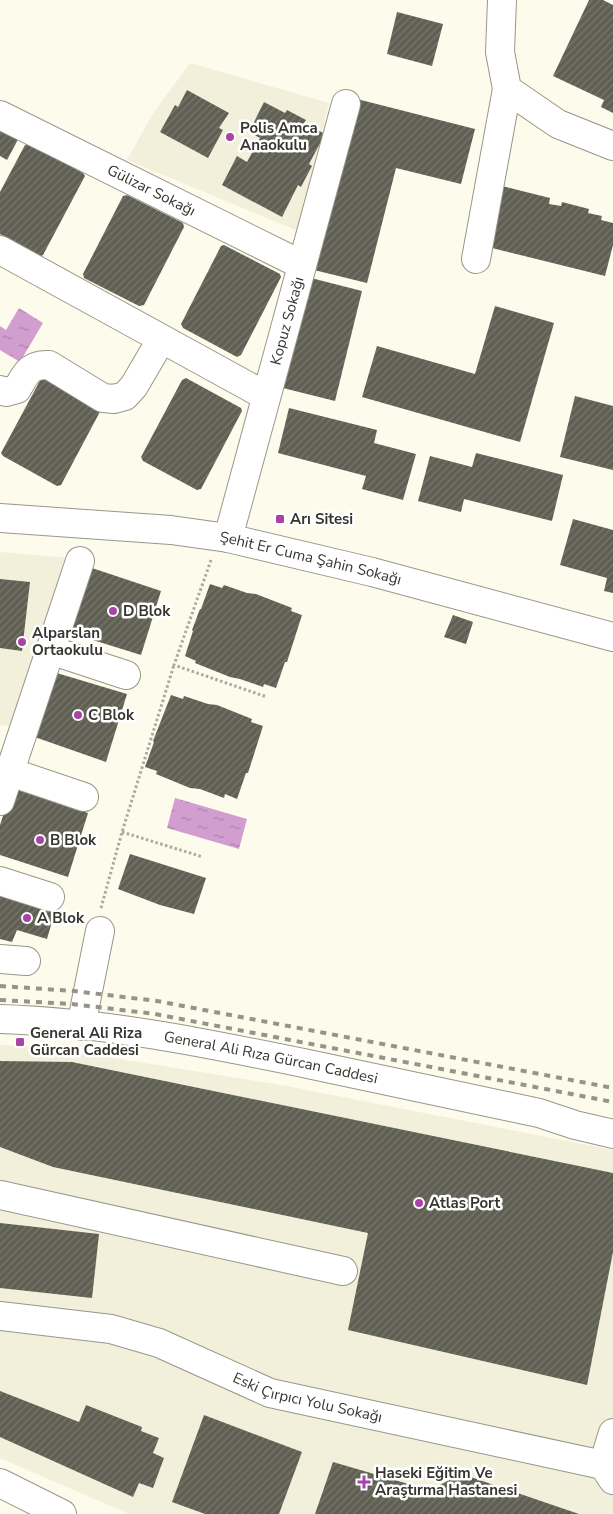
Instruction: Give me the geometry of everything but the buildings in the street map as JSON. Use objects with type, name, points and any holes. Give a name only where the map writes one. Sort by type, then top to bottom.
[{"type":"street","points":[[476,259],[508,89],[500,52],[502,0]]},
{"type":"street","points":[[508,89],[558,124],[613,146]]},
{"type":"street","name":"Kopuz Sokağı","points":[[223,537],[266,396],[346,104]]},
{"type":"street","name":"Gülizar Sokağı","points":[[0,115],[302,265]]},
{"type":"street","points":[[0,250],[266,396]]},
{"type":"street","points":[[0,390],[6,392],[18,389],[29,370],[39,365],[49,365],[103,398],[114,399],[126,396],[162,340]]},
{"type":"street","name":"Şehit Er Cuma Şahin Sokağı","points":[[0,518],[172,530],[223,537],[372,572],[613,637]]},
{"type":"street","points":[[0,801],[80,561]]},
{"type":"street","points":[[50,650],[126,675]]},
{"type":"street","points":[[10,772],[84,797]]},
{"type":"street","points":[[0,881],[50,897]]},
{"type":"street","points":[[81,1026],[100,921]]},
{"type":"street","name":"General Ali Rıza Gürcan Caddesi","points":[[0,1019],[135,1031],[203,1042],[539,1113]]},
{"type":"street","points":[[539,1113],[586,1118],[601,1118],[613,1114]]},
{"type":"street","points":[[539,1113],[575,1125],[613,1134]]},
{"type":"street","points":[[0,1195],[343,1271]]},
{"type":"street","name":"Eski Çırpıcı Yolu Sokağı","points":[[0,1316],[111,1329],[159,1343],[270,1393],[610,1471]]},
{"type":"street","points":[[610,1471],[613,1433]]},
{"type":"street","points":[[0,1483],[62,1514]]},
{"type":"path","points":[[100,921],[122,832],[174,665],[223,537]]},
{"type":"path","points":[[174,665],[267,697]]},
{"type":"path","points":[[122,832],[203,857]]},
{"type":"shaded area","name":"Polis Amca Anaokulu","points":[[190,63],[329,103],[298,231],[127,160],[152,115]]},
{"type":"shaded area","name":"Alparslan Ortaokulu","points":[[0,552],[71,558],[18,727],[0,725]]},
{"type":"shaded area","points":[[0,1045],[40,1046],[286,1086],[613,1150],[613,1514],[129,1514],[0,1458]]},
{"type":"water","points":[[19,308],[43,323],[20,362],[0,350],[0,326],[6,330]]},
{"type":"water","points":[[175,798],[247,819],[239,849],[167,828]]},
{"type":"railway","points":[[0,986],[74,991],[157,1001],[613,1088]]},
{"type":"railway","points":[[0,1000],[72,1004],[155,1014],[613,1102]]},
{"type":"place","name":"Polis Amca Anaokulu","points":[[230,137]]},
{"type":"place","name":"Arı Sitesi","points":[[280,519]]},
{"type":"place","name":"D Blok","points":[[113,611]]},
{"type":"place","name":"Alparslan Ortaokulu","points":[[22,642]]},
{"type":"place","name":"C Blok","points":[[78,715]]},
{"type":"place","name":"B Blok","points":[[40,840]]},
{"type":"place","name":"A Blok","points":[[27,918]]},
{"type":"place","name":"General Ali Riza Gürcan Caddesi","points":[[20,1042]]},
{"type":"place","name":"Atlas Port","points":[[419,1203]]},
{"type":"place","name":"Haseki Eğitim Ve Araştırma Hastanesi","points":[[364,1482]]}]
